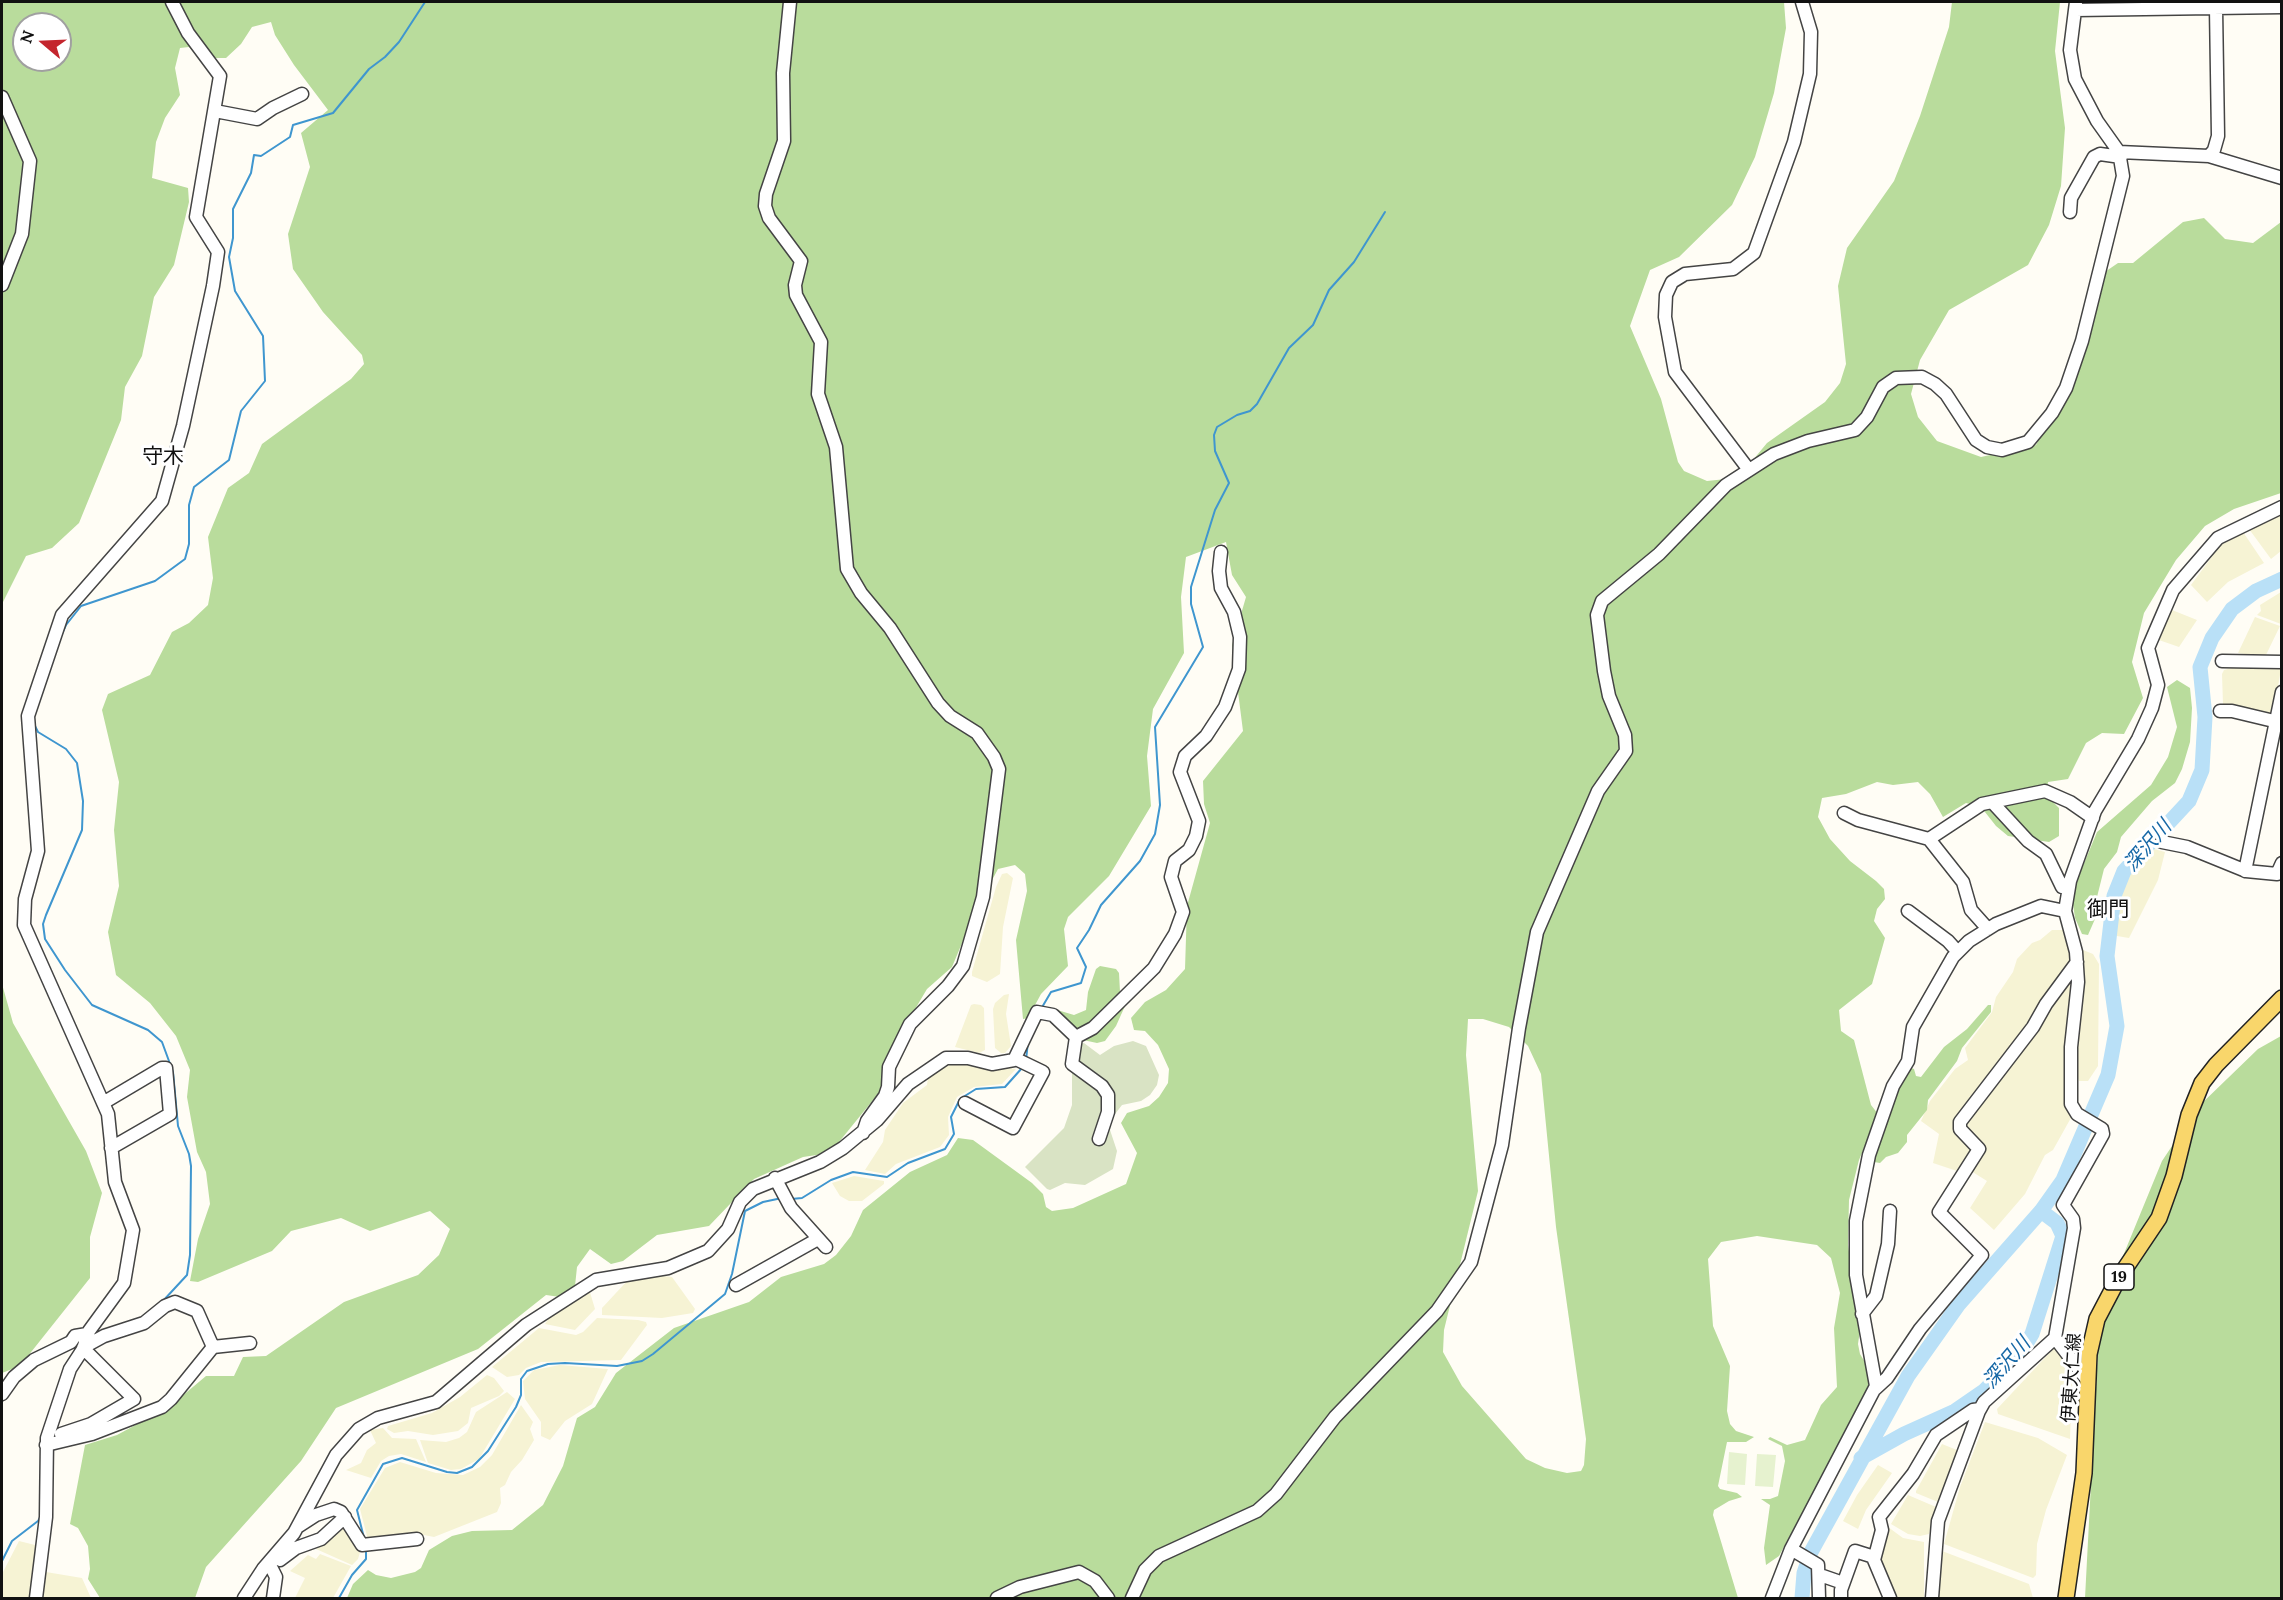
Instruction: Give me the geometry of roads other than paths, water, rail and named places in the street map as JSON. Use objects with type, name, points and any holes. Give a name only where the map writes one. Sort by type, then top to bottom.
[{"type":"main road","name":"伊東大仁線","points":[[2066,1599],[2087,1448],[2088,1381],[2092,1333],[2097,1319],[2118,1279],[2159,1218],[2174,1176],[2189,1115],[2202,1083],[2216,1065],[2282,998]]},
{"type":"street","points":[[36,1599],[46,1517],[47,1440],[70,1369],[121,1289],[133,1237],[132,1223],[116,1182],[108,1114],[24,925],[25,898],[38,851],[28,716],[62,615],[159,506],[173,468],[218,256],[217,248],[195,217],[220,76],[188,33],[172,2]]},
{"type":"street","points":[[790,2],[783,73],[784,141],[766,194],[765,206],[769,218],[801,261],[795,285],[796,295],[821,342],[818,394],[836,447],[847,569],[861,593],[890,628],[938,703],[951,716],[977,733],[994,757],[999,769],[983,897],[963,966],[948,986],[910,1023],[889,1067],[885,1096],[862,1133]]},
{"type":"street","points":[[1749,470],[1675,372],[1665,317],[1666,295],[1672,282],[1685,274],[1733,268],[1754,253],[1779,191],[1794,142],[1810,74],[1811,32],[1802,2]]},
{"type":"street","points":[[1132,1599],[1145,1570],[1159,1556],[1257,1512],[1276,1494],[1328,1425],[1437,1311],[1466,1272],[1475,1252],[1481,1219],[1502,1144],[1519,1028],[1537,932],[1598,791],[1626,752],[1625,735],[1609,696],[1597,621],[1598,609],[1607,595],[1659,554],[1719,490],[1749,470],[1774,454],[1808,441],[1855,430],[1867,417],[1883,387],[1896,378],[1922,377],[1939,387],[1968,431],[1987,447],[2002,450],[2028,442],[2038,433],[2066,388],[2082,341],[2122,176],[2120,154],[2075,79],[2070,50],[2076,6],[2282,7]]},
{"type":"street","points":[[2209,156],[2214,150],[2218,136],[2216,8]]},
{"type":"street","points":[[215,111],[257,119],[273,108],[302,94]]},
{"type":"street","points":[[2,97],[30,161],[22,234],[2,285]]},
{"type":"street","points":[[2070,212],[2071,198],[2094,157],[2100,154],[2209,156],[2282,178]]},
{"type":"street","points":[[1932,1599],[1938,1521],[1980,1409],[2055,1338],[2074,1228],[2073,1219],[2063,1205],[2101,1139],[2102,1129],[2077,1113],[2071,1104],[2071,1047],[2078,999],[2077,962],[2066,911],[2065,887],[2093,818],[2138,739],[2151,708],[2158,685],[2148,648],[2173,590],[2218,538],[2282,507]]},
{"type":"street","points":[[1076,1037],[1093,1029],[1154,968],[1175,934],[1183,912],[1171,877],[1175,861],[1189,850],[1196,836],[1198,821],[1180,772],[1185,756],[1206,736],[1225,706],[1239,669],[1240,637],[1234,612],[1221,588],[1219,571],[1221,552]]},
{"type":"street","points":[[2222,661],[2241,659],[2282,662]]},
{"type":"street","points":[[2245,871],[2279,723],[2282,692]]},
{"type":"street","points":[[2220,711],[2232,711],[2279,723]]},
{"type":"street","points":[[1929,839],[1964,814],[1992,802],[2045,791],[2070,802],[2093,818]]},
{"type":"street","points":[[1992,802],[2028,841],[2046,854],[2065,887]]},
{"type":"street","points":[[1844,813],[1858,820],[1929,839],[1963,882],[1971,910],[1988,928]]},
{"type":"street","points":[[2162,842],[2187,847],[2245,871],[2273,874],[2279,872],[2282,863]]},
{"type":"street","points":[[1772,1599],[1792,1550],[1877,1383],[1863,1314],[1855,1251],[1864,1174],[1893,1086],[1908,1061],[1913,1028],[1931,992],[1957,951],[1988,928],[2041,906],[2065,887]]},
{"type":"street","points":[[2041,906],[2066,911]]},
{"type":"street","points":[[1908,911],[1943,937],[1957,951]]},
{"type":"street","points":[[1875,1389],[1887,1378],[1920,1329],[1982,1255],[1939,1212],[1979,1149],[1960,1129],[1960,1122],[2033,1027],[2046,1004],[2077,962]]},
{"type":"street","points":[[1021,1062],[1030,1020],[1040,1012],[1053,1015],[1076,1037]]},
{"type":"street","points":[[1076,1037],[1072,1064],[1102,1086],[1107,1095],[1108,1112],[1100,1139]]},
{"type":"street","points":[[244,1599],[297,1526],[336,1455],[359,1429],[378,1418],[436,1402],[526,1325],[596,1280],[668,1268],[694,1259],[719,1242],[744,1197],[753,1189],[832,1156],[862,1133],[908,1084],[946,1058],[961,1058],[992,1064],[1021,1062],[1043,1072],[1013,1128],[965,1103]]},
{"type":"street","points":[[103,1103],[162,1068],[166,1068],[170,1092],[170,1114],[111,1148]]},
{"type":"street","points":[[735,1284],[822,1243],[786,1199],[776,1178]]},
{"type":"street","points":[[1863,1314],[1873,1302],[1879,1285],[1888,1244],[1890,1211]]},
{"type":"street","points":[[85,1343],[144,1323],[165,1306],[175,1302],[197,1311],[213,1347]]},
{"type":"street","points":[[2,1394],[14,1377],[34,1360],[71,1342],[75,1336],[85,1343],[134,1399],[81,1428],[47,1440]]},
{"type":"street","points":[[2055,1338],[2088,1381]]},
{"type":"street","points":[[47,1440],[92,1434],[162,1407],[213,1347],[250,1343]]},
{"type":"street","points":[[1890,1599],[1877,1570],[1874,1557],[1882,1530],[1879,1517],[1913,1474],[1933,1440],[1973,1410],[1980,1409]]},
{"type":"street","points":[[297,1526],[316,1515],[334,1509],[345,1517],[365,1545],[417,1539]]},
{"type":"street","points":[[270,1564],[296,1548],[321,1539],[345,1517]]},
{"type":"street","points":[[1792,1550],[1818,1569],[1843,1583]]},
{"type":"street","points":[[1841,1599],[1843,1583],[1855,1551],[1874,1557]]},
{"type":"street","points":[[270,1564],[276,1577],[273,1599]]},
{"type":"street","points":[[1818,1569],[1819,1599]]},
{"type":"street","points":[[997,1599],[1020,1587],[1079,1572],[1091,1578],[1108,1599]]},
{"type":"waterway","points":[[60,638],[66,625],[81,606],[155,581],[185,559],[189,544],[189,505],[194,487],[229,460],[241,411],[265,381],[263,336],[235,291],[229,257],[233,238],[233,209],[251,173],[254,155],[261,156],[290,137],[293,125],[333,113],[369,69],[399,42],[425,2]]},
{"type":"waterway","points":[[1041,1009],[1051,992],[1081,983],[1086,967],[1077,948],[1101,905],[1140,861],[1155,834],[1160,805],[1155,727],[1203,647],[1191,604],[1191,587],[1215,510],[1229,483],[1215,451],[1214,435],[1217,427],[1237,415],[1250,411],[1257,404],[1289,348],[1313,325],[1329,290],[1354,262],[1385,212]]},
{"type":"waterway","name":"深沢川","points":[[1802,1598],[1804,1573],[1811,1552],[1908,1376],[1959,1304],[2041,1211],[2063,1180],[2108,1075],[2117,1026],[2107,956],[2114,896],[2124,871],[2189,801],[2202,770],[2205,717],[2200,667],[2212,638],[2232,609],[2256,591],[2282,579]]},
{"type":"waterway","points":[[35,726],[38,732],[66,749],[77,763],[83,801],[82,830],[46,915],[43,924],[45,939],[92,1005],[148,1030],[162,1042],[173,1072],[178,1126],[189,1154],[191,1166],[190,1255],[187,1275],[162,1302]]},
{"type":"waterway","points":[[1026,1060],[1028,1042]]},
{"type":"waterway","points":[[791,1199],[802,1198],[831,1180],[853,1172],[887,1177],[908,1163],[945,1149],[954,1134],[951,1117],[960,1099],[976,1089],[1005,1087],[1022,1068]]},
{"type":"waterway","points":[[364,1538],[357,1510],[383,1464],[402,1458],[447,1472],[457,1473],[472,1467],[488,1451],[516,1407],[521,1395],[521,1379],[527,1371],[548,1364],[565,1363],[617,1366],[642,1361],[653,1354],[725,1294],[732,1274],[745,1211],[763,1202],[782,1198]]},
{"type":"waterway","name":"深沢川","points":[[1861,1458],[1904,1434],[1955,1411],[1984,1391],[2020,1354],[2032,1334],[2063,1236],[2057,1223],[2041,1211]]},
{"type":"waterway","points":[[41,1438],[41,1456]]},
{"type":"waterway","points":[[2,1561],[12,1541],[38,1521],[41,1516]]},
{"type":"waterway","points":[[339,1598],[352,1575],[366,1559],[366,1549]]},
{"type":"district","name":"守木","points":[[163,457]]},
{"type":"district","name":"御門","points":[[2108,910]]}]
